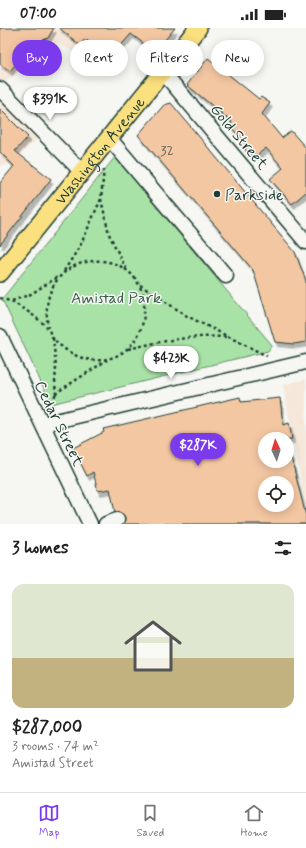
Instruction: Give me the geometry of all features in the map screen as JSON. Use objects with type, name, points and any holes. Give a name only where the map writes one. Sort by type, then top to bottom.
[{"type":"main road","name":"Washington Avenue","points":[[188,40],[198,28]]},
{"type":"main road","name":"Washington Avenue","points":[[0,273],[160,76]]},
{"type":"street","name":"Gold Street","points":[[166,76],[306,242]]},
{"type":"street","points":[[0,89],[82,172]]},
{"type":"street","points":[[109,138],[226,276]]},
{"type":"street","name":"Cedar Street","points":[[0,336],[90,524]]},
{"type":"street","points":[[43,424],[306,362]]},
{"type":"path","points":[[104,166],[101,199],[109,234],[122,257],[126,269],[140,285],[187,316],[266,356]]},
{"type":"path","points":[[101,199],[80,246],[55,282],[46,302],[48,327],[53,337],[61,346],[79,357],[90,360],[107,360]]},
{"type":"path","points":[[12,301],[31,294],[72,267],[94,261],[114,264],[126,269]]},
{"type":"path","points":[[127,349],[138,335],[145,314],[140,285]]},
{"type":"path","points":[[0,298],[12,301],[48,327]]},
{"type":"path","points":[[56,393],[127,349],[163,340],[201,335],[230,337]]},
{"type":"path","points":[[50,408],[56,393],[56,367],[53,337]]},
{"type":"shaded area","points":[[0,28],[120,28],[131,36],[127,40],[70,40],[70,50],[62,45],[62,40],[12,40],[12,76],[13,76],[1,85],[46,131],[10,164],[0,166]]},
{"type":"shaded area","points":[[306,379],[306,510],[294,445],[294,432],[292,432],[283,385]]},
{"type":"green space","name":"Amistad Park","points":[[115,157],[272,345],[268,351],[51,404],[2,299]]},
{"type":"building","points":[[0,28],[54,28],[48,38],[43,40],[12,40],[12,69],[10,71],[0,64]]},
{"type":"building","points":[[59,28],[175,28],[165,40],[139,40],[131,34],[126,40],[74,40]]},
{"type":"building","points":[[208,58],[211,60],[211,76],[230,76],[259,99],[261,97],[270,103],[262,114],[282,138],[291,131],[306,148],[306,192],[292,204],[270,179],[283,168],[266,148],[256,156],[254,153],[251,156],[240,143],[244,141],[230,126],[232,122],[187,85],[194,76],[203,76],[203,64]]},
{"type":"building","name":"Parkside","points":[[171,103],[295,252],[306,281],[306,342],[294,344],[275,342],[253,270],[138,135],[164,105]]},
{"type":"building","points":[[0,109],[28,137],[15,151],[51,179],[0,245],[0,183],[14,166],[0,152]]},
{"type":"building","points":[[240,397],[241,402],[280,398],[283,425],[289,423],[291,432],[258,432],[258,468],[294,468],[306,516],[306,524],[124,524],[125,517],[123,514],[115,512],[110,489],[98,491],[93,472],[87,476],[73,448],[104,432],[103,429]]},
{"type":"place","name":"Parkside","points":[[217,194]]}]
